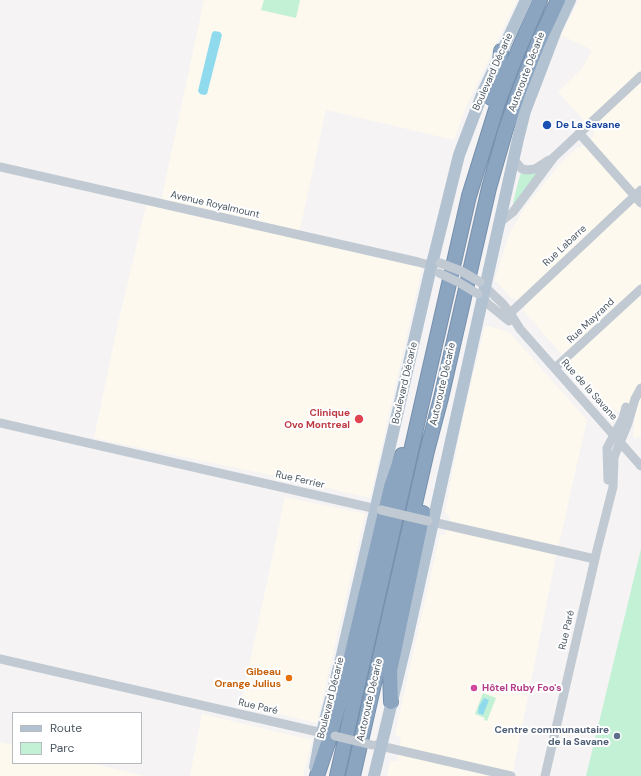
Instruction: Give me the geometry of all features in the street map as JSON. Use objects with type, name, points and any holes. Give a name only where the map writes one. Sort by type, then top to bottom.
[{"type":"highway","name":"Autoroute Décarie","points":[[337,776],[464,214],[490,128],[516,56],[540,0]]},
{"type":"highway","name":"Autoroute Décarie","points":[[353,776],[427,451],[441,398],[482,215],[497,157],[523,81],[558,0]]},
{"type":"highway","points":[[490,128],[488,112],[498,73],[501,51]]},
{"type":"highway","points":[[391,702],[390,671],[436,453],[441,398]]},
{"type":"highway","points":[[317,776],[347,675],[390,487],[421,404]]},
{"type":"main road","name":"Boulevard Décarie","points":[[313,776],[329,735],[342,654],[378,510],[432,266],[463,144],[501,51],[526,0]]},
{"type":"main road","points":[[374,776],[376,746],[391,702],[405,646],[430,522],[513,159],[528,105],[556,30],[570,0]]},
{"type":"street","points":[[513,159],[522,169],[527,170],[535,169],[554,157],[641,76]]},
{"type":"street","points":[[580,133],[639,196]]},
{"type":"street","points":[[499,223],[513,212],[554,157]]},
{"type":"street","name":"Avenue Royalmount","points":[[0,166],[432,266]]},
{"type":"street","name":"Rue Labarre","points":[[507,315],[639,196]]},
{"type":"street","name":"Rue de la Savane","points":[[432,266],[446,265],[461,271],[482,290],[520,329],[641,466]]},
{"type":"street","name":"Rue Mayrand","points":[[555,368],[641,289]]},
{"type":"street","points":[[609,502],[607,451],[613,434],[623,418],[631,396],[641,388]]},
{"type":"street","points":[[609,502],[613,487],[614,457],[628,423],[634,399],[641,388]]},
{"type":"street","name":"Rue Ferrier","points":[[0,423],[595,559]]},
{"type":"street","name":"Rue Paré","points":[[545,776],[609,502]]},
{"type":"street","name":"Rue Paré","points":[[0,659],[511,776]]},
{"type":"shaded area","points":[[204,0],[517,0],[466,107],[454,140],[326,110],[298,238],[422,268],[370,498],[289,479],[94,438],[119,319],[148,198],[161,201]]},
{"type":"shaded area","points":[[579,0],[641,0],[641,436],[635,439],[633,434],[635,416],[609,409],[523,310],[525,307],[514,298],[512,299],[495,280],[509,235],[523,210],[560,164],[578,147],[580,148],[593,137],[594,131],[558,92],[582,69],[592,50],[561,35]]},
{"type":"shaded area","points":[[485,326],[509,332],[587,420],[555,561],[512,776],[387,776],[390,761],[397,761],[401,739],[395,734],[440,535],[445,535],[450,516],[445,513],[463,417]]},
{"type":"shaded area","points":[[285,497],[365,514],[317,723],[241,705]]},
{"type":"shaded area","points":[[202,714],[312,740],[303,776],[190,776]]},
{"type":"shaded area","points":[[0,742],[12,745],[12,764],[94,764],[145,776],[0,776]]},
{"type":"green space","points":[[264,0],[300,0],[296,18],[261,10]]},
{"type":"green space","points":[[536,172],[537,174],[514,204],[520,175],[522,173]]},
{"type":"green space","points":[[641,549],[641,776],[586,776]]},
{"type":"green space","points":[[483,693],[496,698],[487,721],[484,720],[485,718],[475,714]]},
{"type":"water","points":[[214,31],[220,32],[222,35],[207,94],[204,95],[200,94],[198,91],[212,33]]},
{"type":"water","points":[[484,698],[489,700],[483,715],[478,713],[479,706]]},
{"type":"place","name":"De La Savane","points":[[547,125]]},
{"type":"place","name":"Clinique Ovo Montreal","points":[[359,419]]},
{"type":"place","name":"Gibeau Orange Julius","points":[[289,678]]},
{"type":"place","name":"Hôtel Ruby Foo's","points":[[474,688]]},
{"type":"place","name":"Centre communautaire de la Savane","points":[[617,736]]}]
